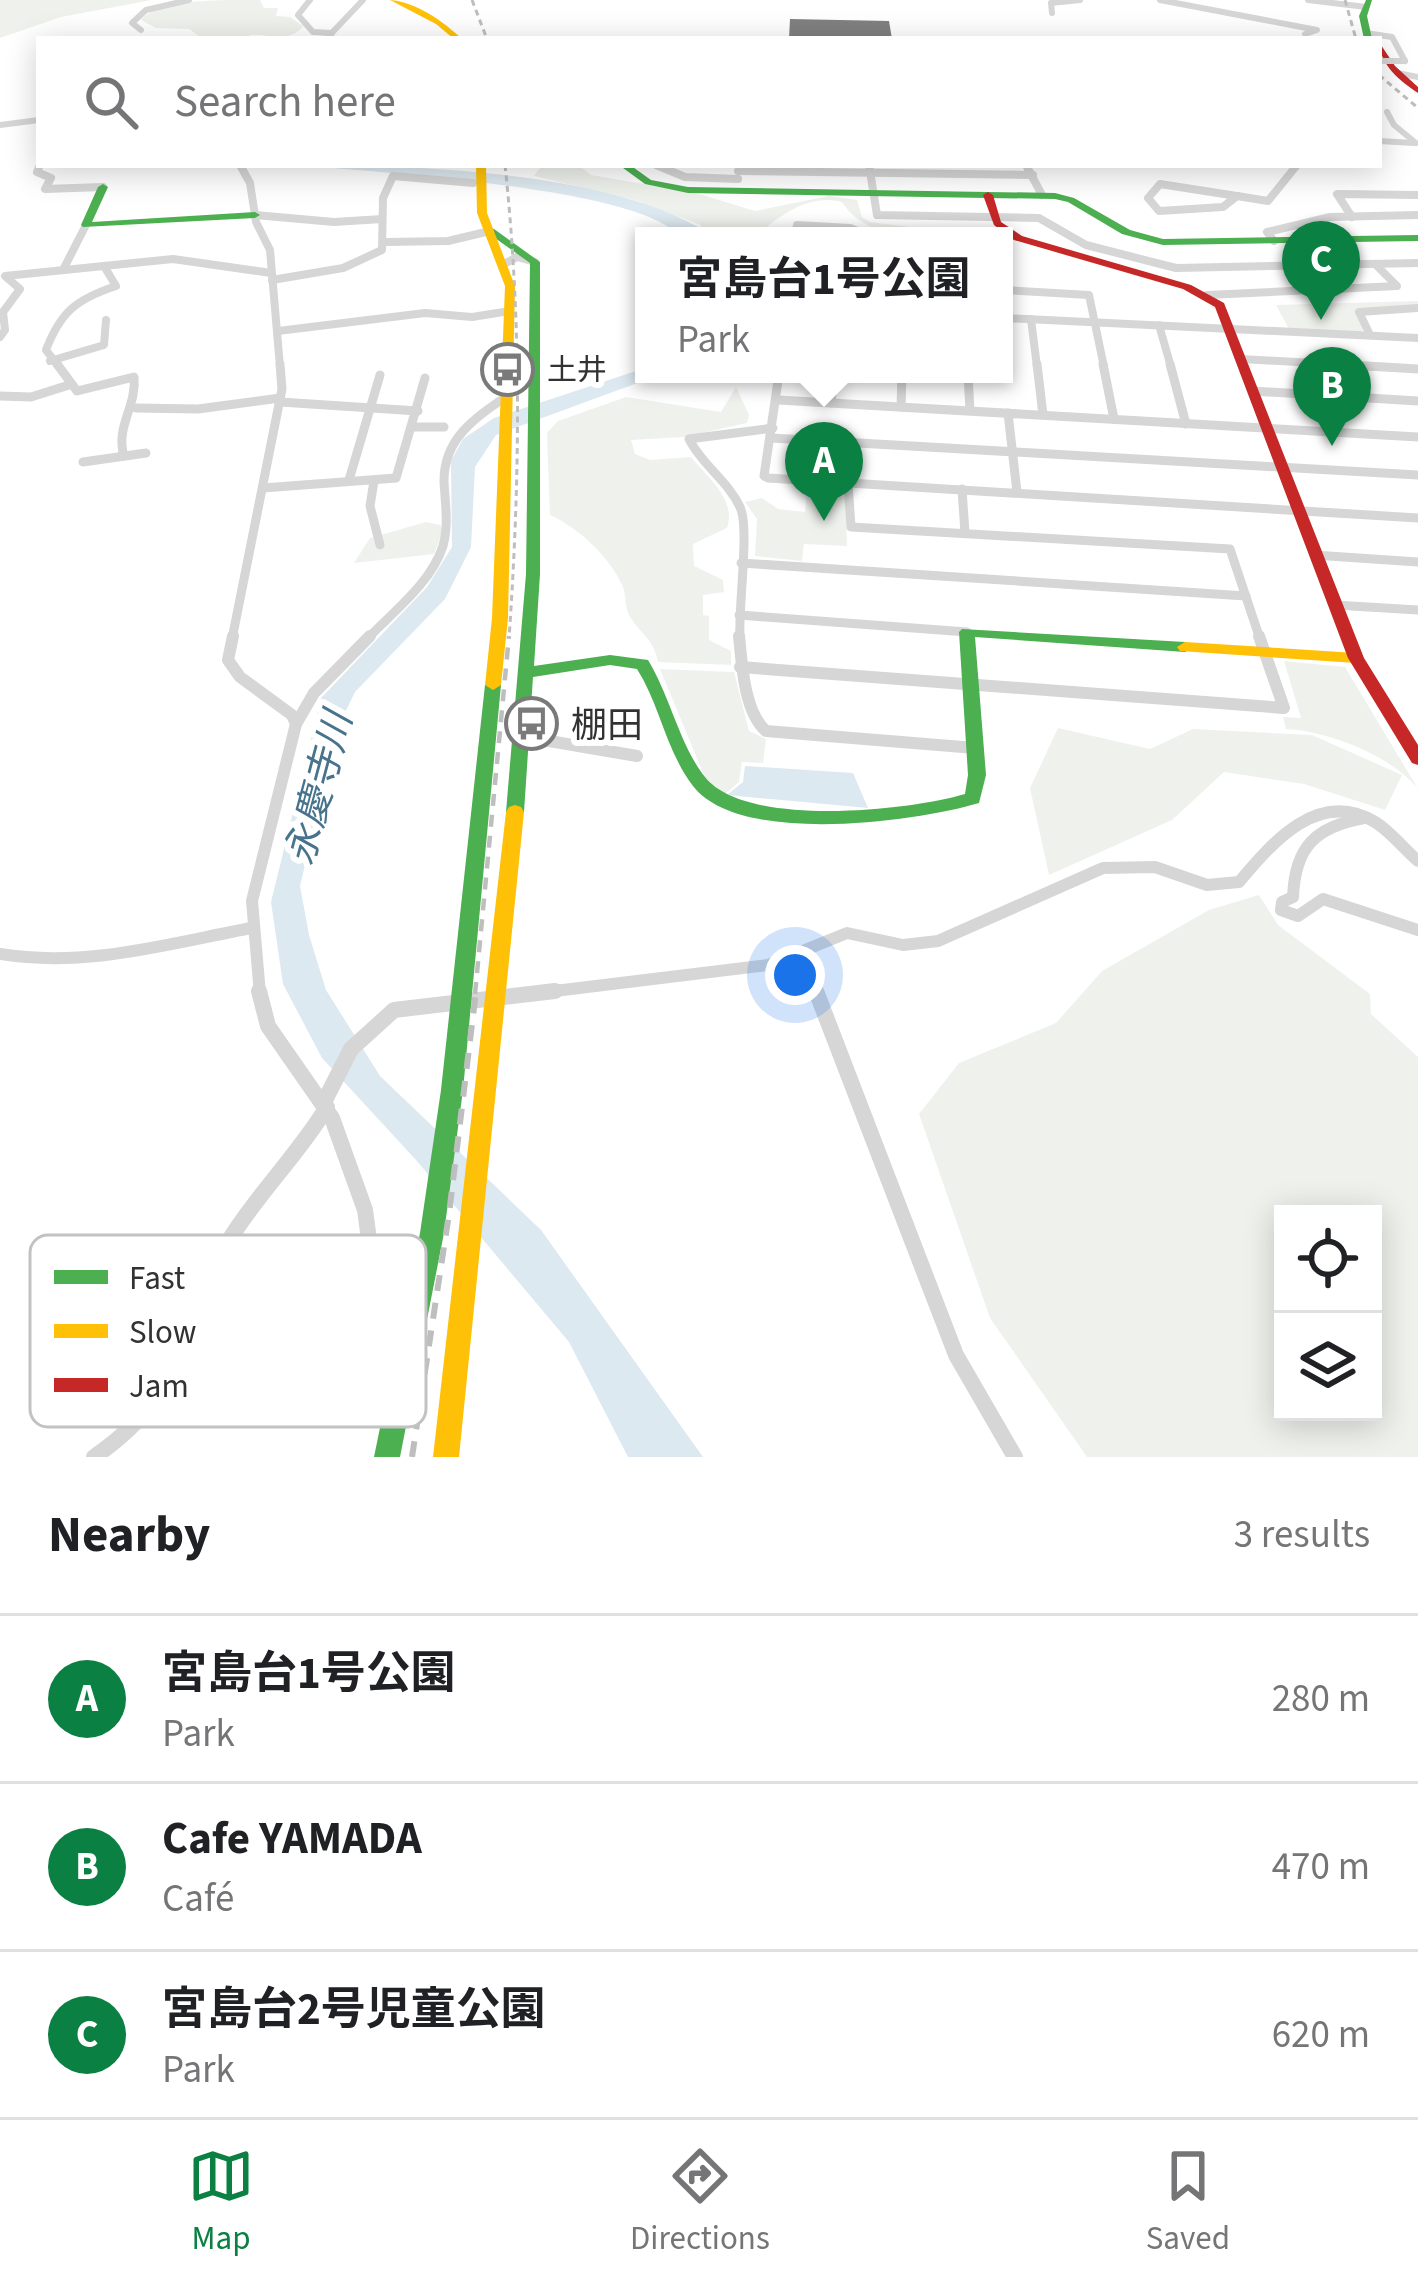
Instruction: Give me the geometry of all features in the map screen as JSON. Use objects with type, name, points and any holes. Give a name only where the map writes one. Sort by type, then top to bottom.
[{"type":"main road","points":[[393,0],[439,22],[455,36]]},
{"type":"main road","points":[[1382,38],[1418,95]]},
{"type":"main road","points":[[1382,65],[1418,95]]},
{"type":"main road","points":[[627,168],[634,176],[662,186],[738,176],[874,193],[1042,195],[1071,200],[1126,232],[1152,241],[1418,238]]},
{"type":"main road","points":[[426,1262],[452,1090],[500,618],[510,310],[504,264],[482,213],[479,176]]},
{"type":"main road","points":[[103,187],[86,225],[255,215]]},
{"type":"main road","points":[[988,194],[1001,227]]},
{"type":"main road","points":[[446,1457],[520,736],[535,514],[535,262],[490,231]]},
{"type":"main road","points":[[1013,235],[1119,261],[1220,305],[1356,658],[1418,759]]},
{"type":"main road","points":[[525,673],[610,660],[642,664],[705,788],[727,805],[869,817],[947,811],[973,798],[977,787],[967,632],[1356,658]]},
{"type":"main road","points":[[388,1457],[393,1427]]},
{"type":"street","points":[[141,30],[132,22],[138,14],[189,0]]},
{"type":"street","points":[[310,0],[298,15],[311,32],[329,36],[363,0]]},
{"type":"street","points":[[1052,13],[1051,3],[1080,0]]},
{"type":"street","points":[[1160,0],[1290,22],[1317,30],[1305,34],[1313,36]]},
{"type":"street","points":[[1308,0],[1374,26]]},
{"type":"street","points":[[1382,63],[1418,77]]},
{"type":"street","points":[[1385,116],[1417,143]]},
{"type":"street","points":[[0,125],[36,120]]},
{"type":"street","points":[[1382,141],[1417,143]]},
{"type":"street","points":[[39,168],[37,172],[51,178],[45,189],[103,187]]},
{"type":"street","points":[[242,168],[270,250],[280,400],[227,660],[240,677],[292,715],[296,724]]},
{"type":"street","points":[[662,168],[678,176],[870,169],[1033,175]]},
{"type":"street","points":[[1028,168],[1042,195]]},
{"type":"street","points":[[1237,196],[1222,207],[1159,211],[1148,198],[1160,184],[1237,196],[1268,201],[1296,168]]},
{"type":"street","points":[[870,169],[877,215],[1039,218],[1119,261],[1185,268],[1418,263]]},
{"type":"street","points":[[0,337],[5,330],[3,312],[20,289],[5,276],[173,259],[272,276],[355,265],[382,250],[386,242],[381,195],[393,176],[479,176]]},
{"type":"street","points":[[1352,217],[1337,194],[1418,195]]},
{"type":"street","points":[[255,215],[334,222],[382,218]]},
{"type":"street","points":[[1274,241],[1267,232],[1352,217],[1418,215]]},
{"type":"street","points":[[64,268],[86,225]]},
{"type":"street","points":[[386,242],[448,241],[490,231]]},
{"type":"street","points":[[504,264],[523,257],[535,262]]},
{"type":"street","points":[[1207,296],[1218,291],[1397,286],[1375,264]]},
{"type":"street","points":[[104,266],[116,286],[78,301],[56,318],[46,350],[76,391],[134,377],[137,392],[118,439],[124,456]]},
{"type":"street","points":[[1013,291],[1089,295],[1114,419]]},
{"type":"street","points":[[1370,335],[1359,312],[1418,308]]},
{"type":"street","points":[[278,331],[424,313],[472,317],[510,310]]},
{"type":"street","points":[[1013,318],[1418,338]]},
{"type":"street","points":[[1031,319],[1043,416]]},
{"type":"street","points":[[50,361],[104,345],[106,320]]},
{"type":"street","points":[[1159,325],[1186,424]]},
{"type":"street","points":[[1241,359],[1418,369]]},
{"type":"street","points":[[349,480],[380,374]]},
{"type":"street","points":[[263,488],[374,481],[401,474],[425,377]]},
{"type":"street","points":[[779,383],[764,476],[768,478],[1418,518]]},
{"type":"street","points":[[831,403],[833,383]]},
{"type":"street","points":[[901,407],[902,383]]},
{"type":"street","points":[[968,383],[970,411]]},
{"type":"street","points":[[0,396],[32,397],[69,385]]},
{"type":"street","points":[[1253,392],[1418,401]]},
{"type":"street","points":[[368,1235],[365,1210],[325,1104],[268,1026],[257,984],[251,928],[257,874],[286,778],[296,724],[314,693],[443,553],[448,521],[445,452],[465,425],[507,396]]},
{"type":"street","points":[[136,407],[198,409],[280,400],[418,411]]},
{"type":"street","points":[[778,400],[1418,437]]},
{"type":"street","points":[[1008,413],[1017,492]]},
{"type":"street","points":[[414,427],[444,427]]},
{"type":"street","points":[[975,748],[759,727],[740,667],[746,526],[741,509],[695,456],[688,440],[772,433],[1418,475]]},
{"type":"street","points":[[83,462],[146,453]]},
{"type":"street","points":[[374,481],[370,506],[380,545]]},
{"type":"street","points":[[740,667],[1284,708],[1229,549],[851,526],[848,483]]},
{"type":"street","points":[[962,489],[965,533]]},
{"type":"street","points":[[1315,555],[1418,562]]},
{"type":"street","points":[[741,563],[1246,596]]},
{"type":"street","points":[[1335,605],[1418,610]]},
{"type":"street","points":[[739,615],[967,632]]},
{"type":"street","points":[[520,736],[637,756]]},
{"type":"street","points":[[233,1235],[325,1104],[347,1053],[372,1022],[394,1010],[748,968],[802,955],[847,933],[903,945],[938,941],[1103,868],[1155,867],[1223,886],[1239,882],[1279,835],[1300,821],[1342,810],[1367,818],[1418,861]]},
{"type":"street","points":[[1367,818],[1334,823],[1300,847],[1293,870],[1293,897],[1282,902],[1281,910],[1298,916],[1323,899],[1418,930]]},
{"type":"street","points":[[0,954],[48,962],[78,960],[251,928]]},
{"type":"street","points":[[802,955],[933,1288],[944,1336],[965,1382],[1015,1457]]},
{"type":"street","points":[[94,1457],[136,1427]]},
{"type":"shaded area","points":[[0,0],[152,0],[61,17],[0,38]]},
{"type":"shaded area","points":[[260,0],[264,8],[278,8],[276,16],[290,17],[303,26],[285,36],[199,36],[189,29],[156,28],[141,20],[168,5]]},
{"type":"shaded area","points":[[540,168],[582,168],[591,175],[696,193],[755,211],[829,196],[857,200],[862,217],[870,222],[910,227],[871,227],[842,202],[830,200],[795,208],[767,227],[702,227],[634,200],[534,176]]},
{"type":"shaded area","points":[[1418,301],[1418,306],[1355,311],[1363,330],[1358,333],[1289,329],[1276,305]]},
{"type":"shaded area","points":[[736,387],[749,415],[747,423],[684,437],[631,440],[635,454],[650,460],[691,457],[728,508],[727,528],[693,544],[694,566],[723,580],[724,592],[703,595],[703,615],[709,616],[709,640],[731,651],[731,665],[658,662],[650,642],[629,615],[623,587],[602,554],[550,515],[547,433],[558,421],[626,397],[721,412]]},
{"type":"shaded area","points":[[808,484],[845,486],[847,546],[804,544],[802,561],[755,556],[757,519],[745,502],[762,498],[778,509],[805,512]]},
{"type":"shaded area","points":[[426,522],[440,525],[443,531],[434,554],[354,563],[370,538]]},
{"type":"shaded area","points":[[1284,661],[1345,667],[1418,789],[1392,766],[1358,747],[1286,729],[1283,717],[1301,718]]},
{"type":"shaded area","points":[[660,669],[734,672],[749,731],[766,739],[763,763],[742,762],[739,782],[725,794],[708,785]]},
{"type":"shaded area","points":[[1058,728],[1150,749],[1193,729],[1312,735],[1402,775],[1385,810],[1304,784],[1224,772],[1172,820],[1049,875],[1030,788]]},
{"type":"shaded area","points":[[1259,895],[1278,925],[1370,994],[1371,1014],[1418,1057],[1418,1457],[1087,1457],[990,1318],[919,1114],[959,1063],[1056,1023],[1102,971],[1209,910]]},
{"type":"water","points":[[332,168],[449,170],[558,183],[657,208],[698,227],[666,227],[613,205],[560,194]]},
{"type":"water","name":"永慶寺川","points":[[635,371],[638,383],[496,435],[475,467],[471,547],[445,599],[355,692],[338,727],[300,886],[309,935],[326,990],[380,1076],[541,1230],[703,1457],[628,1457],[569,1342],[416,1160],[322,1058],[283,984],[271,902],[321,698],[427,587],[452,547],[451,461],[463,439],[494,418]]},
{"type":"water","points":[[745,766],[853,773],[868,808],[727,795],[743,782]]},
{"type":"building","points":[[790,19],[889,21],[892,36],[789,36]]},
{"type":"railway","points":[[472,0],[486,36]]},
{"type":"railway","points":[[1345,0],[1355,36]]},
{"type":"railway","points":[[1382,78],[1418,108]]},
{"type":"railway","points":[[505,168],[518,402],[509,639]]},
{"type":"railway","points":[[475,994],[509,636]]},
{"type":"railway","points":[[426,1365],[476,991]]},
{"type":"railway","points":[[412,1457],[417,1427]]},
{"type":"traffic: fast","points":[[1367,36],[1363,16],[1369,0]]},
{"type":"traffic: fast","points":[[628,168],[648,182],[688,190],[1055,196],[1071,200],[1126,232],[1163,242],[1418,238]]},
{"type":"traffic: fast","points":[[103,187],[86,225],[255,215]]},
{"type":"traffic: fast","points":[[491,231],[535,262],[533,574],[515,812]]},
{"type":"traffic: fast","points":[[525,673],[610,660],[642,664],[690,768],[711,794],[763,812],[840,817],[917,811],[973,798],[977,775],[967,632],[1185,647]]},
{"type":"traffic: fast","points":[[426,1263],[452,1090],[493,685]]},
{"type":"traffic: fast","points":[[387,1457],[393,1427]]},
{"type":"traffic: slow","points":[[393,0],[439,22],[455,36]]},
{"type":"traffic: slow","points":[[481,168],[482,213],[510,286],[500,618],[493,685]]},
{"type":"traffic: slow","points":[[1185,647],[1356,658]]},
{"type":"traffic: slow","points":[[446,1457],[515,812]]},
{"type":"traffic: jam","points":[[1382,49],[1392,67],[1418,91]]},
{"type":"traffic: jam","points":[[988,195],[1003,227]]},
{"type":"traffic: jam","points":[[1013,234],[1187,287],[1220,305],[1356,658],[1418,759]]},
{"type":"place","name":"宮島台2号児童公園","points":[[1321,320]]},
{"type":"place","name":"土井","points":[[508,370]]},
{"type":"place","name":"Cafe YAMADA","points":[[1332,446]]},
{"type":"place","name":"宮島台1号公園","points":[[824,521]]},
{"type":"place","name":"棚田","points":[[532,724]]}]
